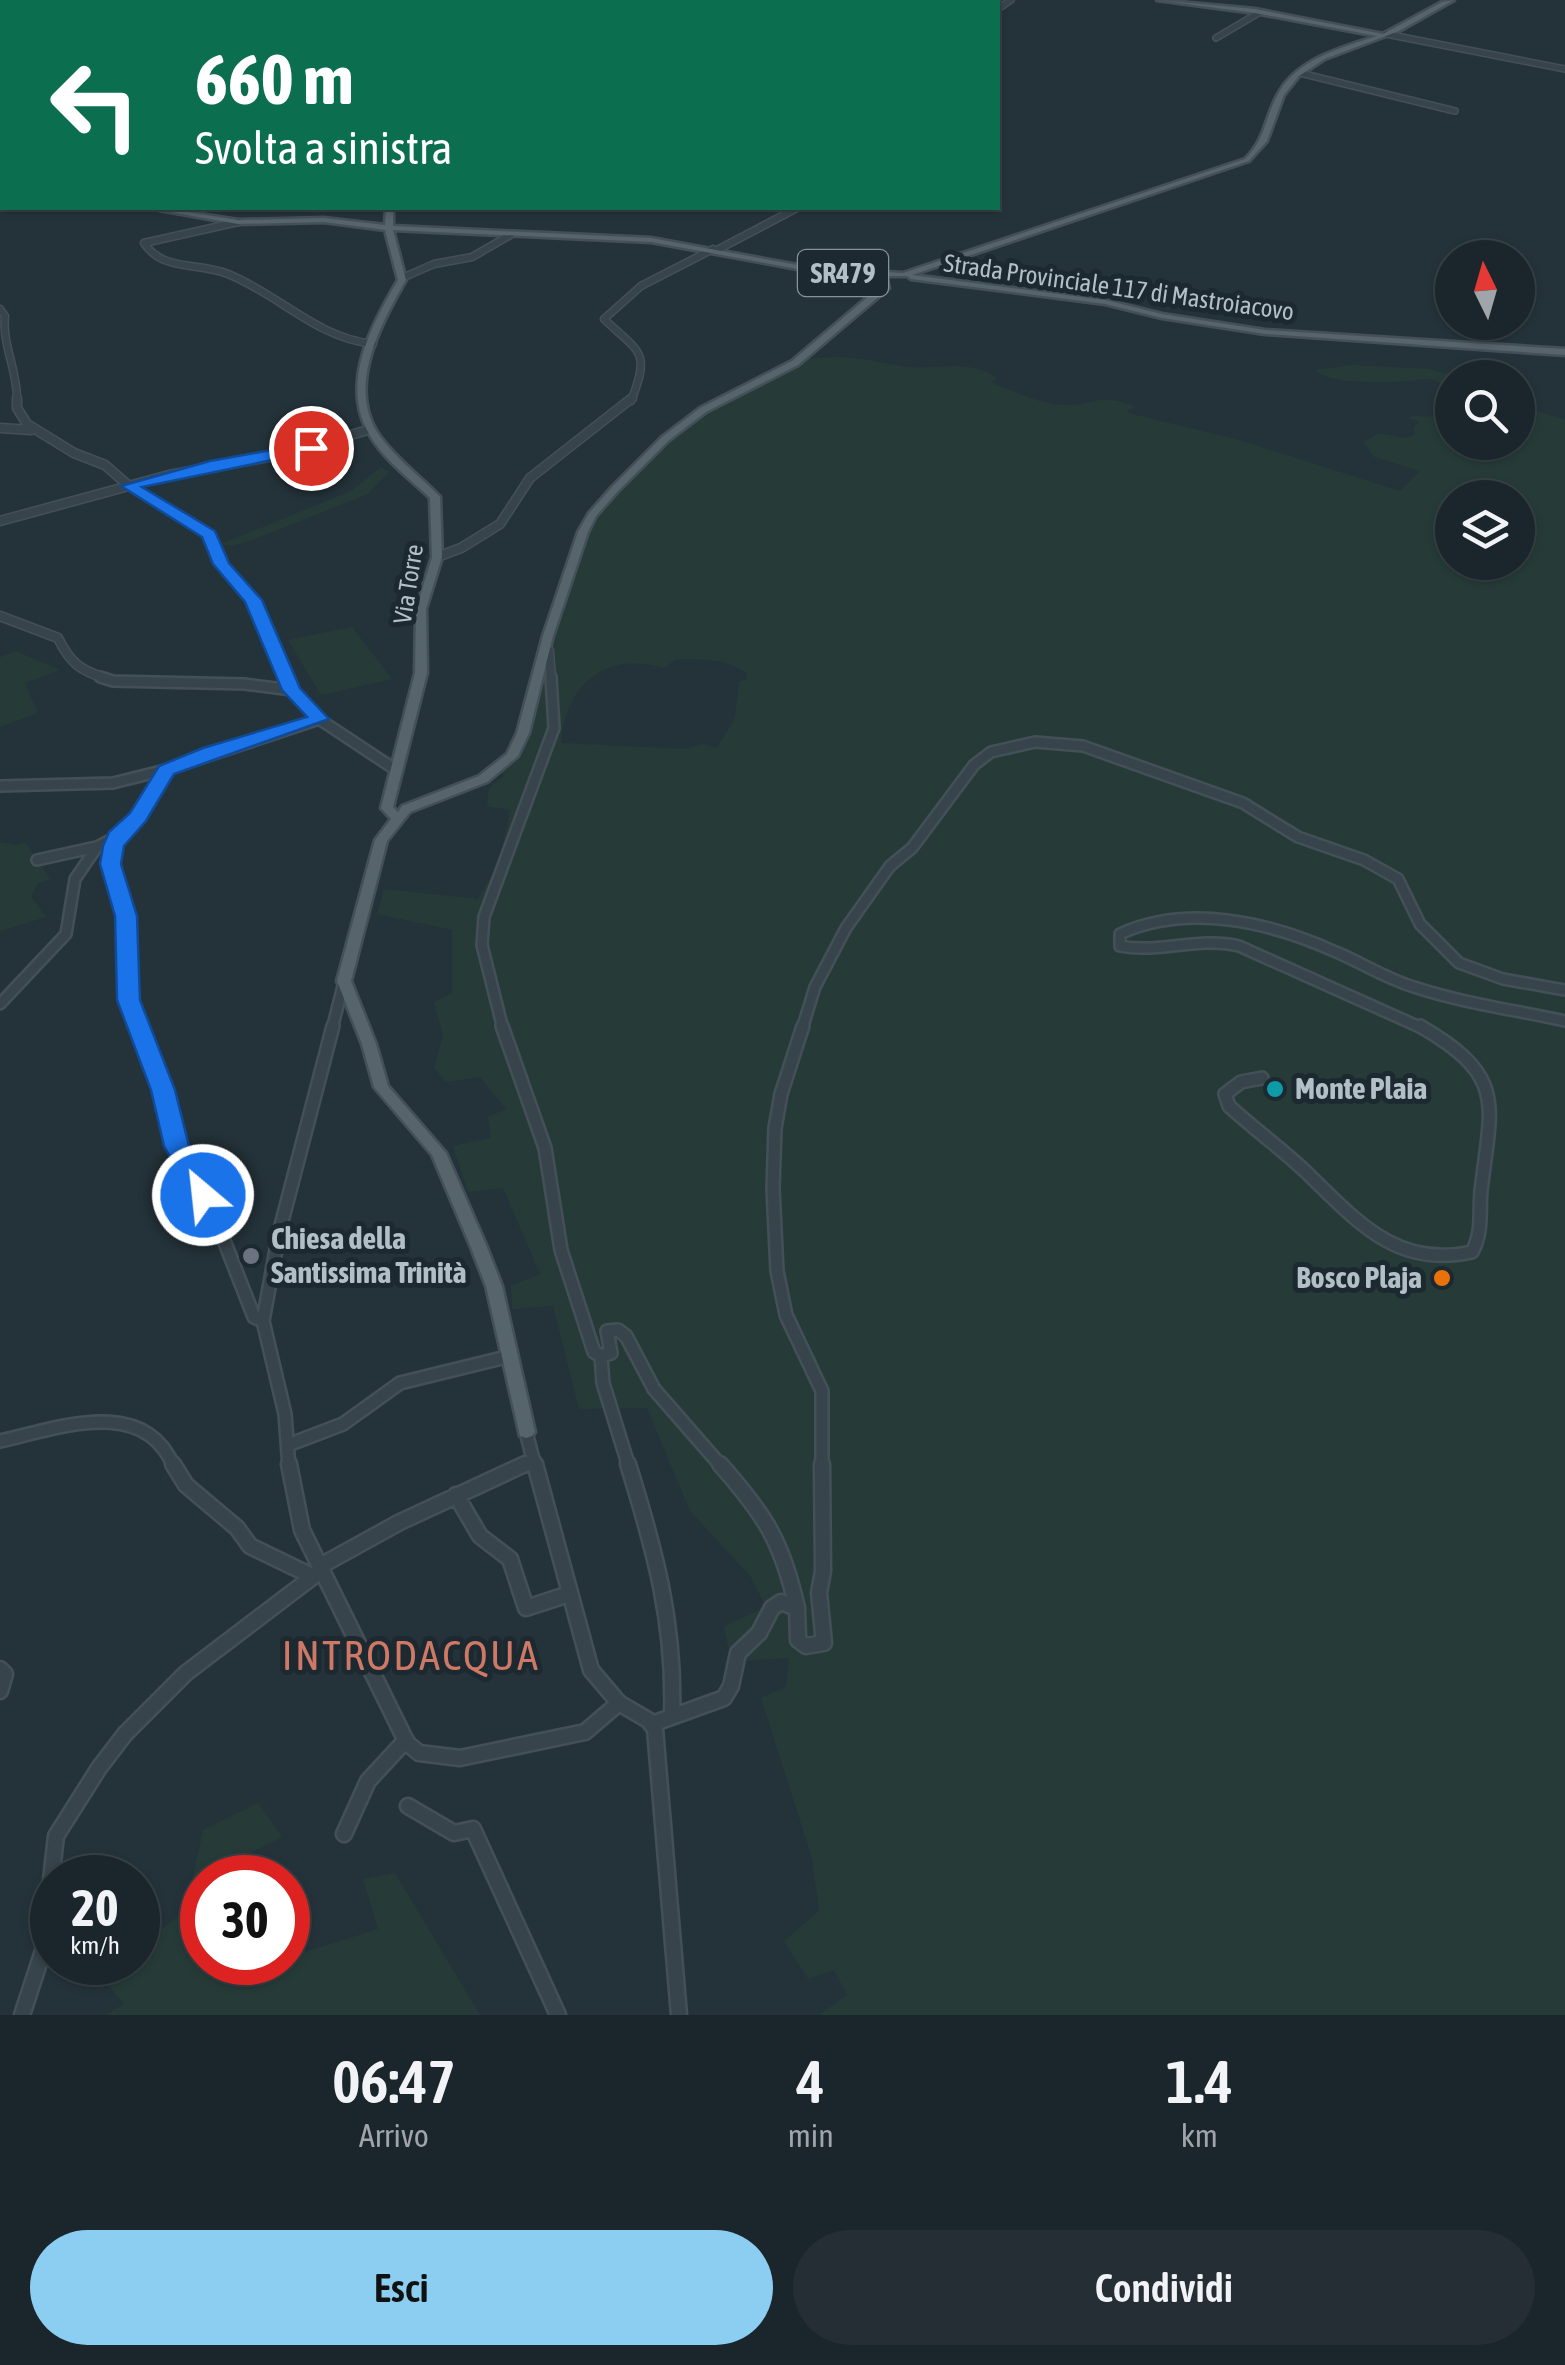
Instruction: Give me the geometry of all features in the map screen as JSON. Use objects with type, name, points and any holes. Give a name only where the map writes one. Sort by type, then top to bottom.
[{"type":"main road","points":[[1160,0],[1260,12],[1384,35]]},
{"type":"main road","points":[[1300,73],[1452,0]]},
{"type":"main road","name":"SR479","points":[[164,210],[238,222],[324,220],[390,228],[651,240],[814,270],[907,275],[1247,160],[1268,134],[1279,98],[1300,73]]},
{"type":"main road","points":[[371,429],[361,382],[383,310],[402,278],[390,228],[390,210]]},
{"type":"main road","points":[[875,274],[884,278],[886,286]]},
{"type":"main road","points":[[526,1432],[494,1286],[438,1153],[381,1087],[344,981],[381,840],[396,817],[414,804],[483,779],[512,756],[523,732],[544,650],[587,522],[615,489],[664,440],[703,410],[794,362],[886,286],[907,275]]},
{"type":"main road","name":"Strada Provinciale 117 di Mastroiacovo","points":[[907,275],[1105,302],[1162,316],[1265,332],[1565,352]]},
{"type":"main road","name":"Via Torre","points":[[371,429],[436,497],[437,557],[422,609],[421,673],[388,811],[396,817]]},
{"type":"street","points":[[1216,38],[1260,12]]},
{"type":"street","points":[[1384,35],[1565,69]]},
{"type":"street","points":[[1300,73],[1455,112]]},
{"type":"street","points":[[437,557],[461,548],[500,524],[530,478],[630,403],[642,371],[640,353],[604,319],[626,294],[654,276],[793,210]]},
{"type":"street","points":[[238,222],[144,243],[159,258],[235,278],[309,326],[374,344]]},
{"type":"street","points":[[402,278],[442,262],[468,259],[512,234]]},
{"type":"street","points":[[0,309],[5,316],[3,336],[18,382],[17,408],[31,430]]},
{"type":"street","points":[[0,428],[31,430],[105,465],[129,486],[209,534],[221,564],[253,600],[292,690],[319,719],[396,770]]},
{"type":"street","points":[[0,521],[210,465],[286,454],[371,429]]},
{"type":"street","points":[[0,616],[58,638],[70,662],[82,671],[113,681],[244,684],[292,690]]},
{"type":"street","points":[[544,650],[549,650],[554,728],[484,917],[482,945],[506,1036],[545,1148],[561,1250],[574,1296],[594,1352],[600,1356]]},
{"type":"street","points":[[0,786],[113,783],[166,770],[210,752],[319,719]]},
{"type":"street","points":[[600,1356],[610,1353],[607,1331],[618,1330],[626,1336],[654,1389],[762,1512],[788,1568],[797,1608],[798,1640],[806,1646],[824,1642],[827,1632],[816,1595],[823,1571],[822,1391],[786,1315],[777,1271],[773,1188],[775,1128],[781,1094],[816,987],[846,928],[890,866],[912,848],[974,764],[991,752],[1024,744],[1083,746],[1243,803],[1298,837],[1364,860],[1398,879],[1420,924],[1458,963],[1503,979],[1565,990]]},
{"type":"street","points":[[37,860],[97,847],[116,836],[138,817],[166,770]]},
{"type":"street","points":[[116,836],[110,864],[126,916],[128,1000],[163,1090],[176,1146],[216,1220],[254,1317],[263,1321]]},
{"type":"street","points":[[0,1004],[66,934],[75,879],[97,847]]},
{"type":"street","points":[[1262,1078],[1231,1086],[1225,1094],[1228,1106],[1309,1174],[1325,1194],[1392,1248],[1427,1256],[1461,1256],[1472,1252],[1482,1230],[1481,1193],[1493,1124],[1488,1096],[1470,1063],[1426,1029],[1255,952],[1201,942],[1131,949],[1120,946],[1120,934],[1152,920],[1182,917],[1250,922],[1297,936],[1412,986],[1565,1021]]},
{"type":"street","points":[[344,981],[278,1233],[263,1321],[285,1414],[291,1485],[302,1530],[406,1740],[418,1754],[460,1758],[585,1732],[618,1703]]},
{"type":"street","points":[[288,1446],[343,1424],[400,1384],[510,1356]]},
{"type":"street","points":[[600,1356],[602,1383],[661,1572],[674,1659],[672,1714]]},
{"type":"street","points":[[0,1441],[102,1419],[118,1422],[156,1439],[171,1454],[177,1474],[210,1509],[246,1536],[250,1546],[319,1570]]},
{"type":"street","points":[[526,1432],[592,1670],[618,1703],[652,1724]]},
{"type":"street","points":[[22,2015],[44,1944],[56,1835],[84,1788],[128,1730],[235,1632],[319,1570],[456,1495],[534,1460]]},
{"type":"street","points":[[456,1495],[480,1536],[510,1559],[526,1608],[569,1594]]},
{"type":"street","points":[[652,1724],[724,1698],[731,1686],[738,1653],[758,1633],[772,1608],[781,1602],[797,1608]]},
{"type":"street","points":[[0,1670],[5,1674],[0,1692]]},
{"type":"street","points":[[652,1724],[665,1821],[679,2015]]},
{"type":"street","points":[[344,1834],[368,1781],[406,1740]]},
{"type":"street","points":[[408,1806],[454,1832],[472,1829],[558,2015]]},
{"type":"green space","points":[[845,357],[906,367],[954,366],[988,373],[997,379],[992,381],[996,385],[1039,401],[1065,405],[1106,400],[1123,403],[1135,407],[1126,411],[1132,414],[1236,439],[1400,491],[1420,471],[1374,457],[1364,442],[1379,433],[1405,438],[1415,434],[1414,427],[1419,422],[1408,418],[1412,416],[1435,417],[1435,460],[1535,460],[1535,410],[1565,420],[1565,2015],[819,2015],[847,1995],[834,1970],[808,1979],[784,1941],[819,1911],[812,1858],[761,1698],[786,1687],[789,1658],[731,1662],[724,1626],[766,1607],[751,1577],[690,1511],[647,1408],[579,1409],[553,1306],[512,1309],[511,1286],[540,1274],[503,1188],[468,1192],[453,1146],[491,1138],[488,1117],[506,1109],[480,1077],[446,1082],[434,1068],[443,1035],[434,1002],[452,993],[452,930],[377,914],[384,889],[478,899],[500,860],[510,810],[487,806],[489,788],[505,775],[496,772],[512,756],[587,522],[641,461],[703,410],[799,359]],"holes":[[[676,659],[704,659],[747,673],[746,680],[739,681],[735,718],[717,748],[704,744],[684,749],[561,743],[570,704],[592,677],[624,664],[664,668]]]},
{"type":"green space","points":[[1352,365],[1428,369],[1435,371],[1435,382],[1350,381],[1315,370]]},
{"type":"green space","points":[[333,444],[348,460],[303,476],[290,455]]},
{"type":"green space","points":[[381,467],[389,472],[368,494],[247,542],[221,544],[351,491]]},
{"type":"green space","points":[[352,627],[392,679],[321,695],[288,640]]},
{"type":"green space","points":[[16,651],[60,670],[25,683],[38,713],[0,727],[0,657]]},
{"type":"green space","points":[[0,842],[26,843],[50,879],[38,883],[31,896],[46,917],[0,931]]},
{"type":"green space","points":[[258,1803],[282,1837],[246,1855],[198,1855],[203,1830]]},
{"type":"green space","points":[[395,1873],[480,2015],[106,2015],[124,2004],[108,1985],[160,1985],[160,1930],[180,1915],[180,1985],[310,1985],[310,1950],[378,1929],[363,1879]]},
{"type":"place","name":"Monte Plaia","points":[[1275,1089]]},
{"type":"place","name":"Chiesa della Santissima Trinità","points":[[251,1256]]},
{"type":"place","name":"Bosco Plaja","points":[[1442,1278]]},
{"type":"district","name":"INTRODACQUA","points":[[411,1655]]},
{"type":"route","points":[[203,1195],[176,1146],[163,1090],[128,1000],[126,916],[110,864],[116,836],[136,820],[166,770],[210,752],[319,719],[292,690],[253,600],[221,564],[209,534],[129,486],[210,465],[311,448]]}]
